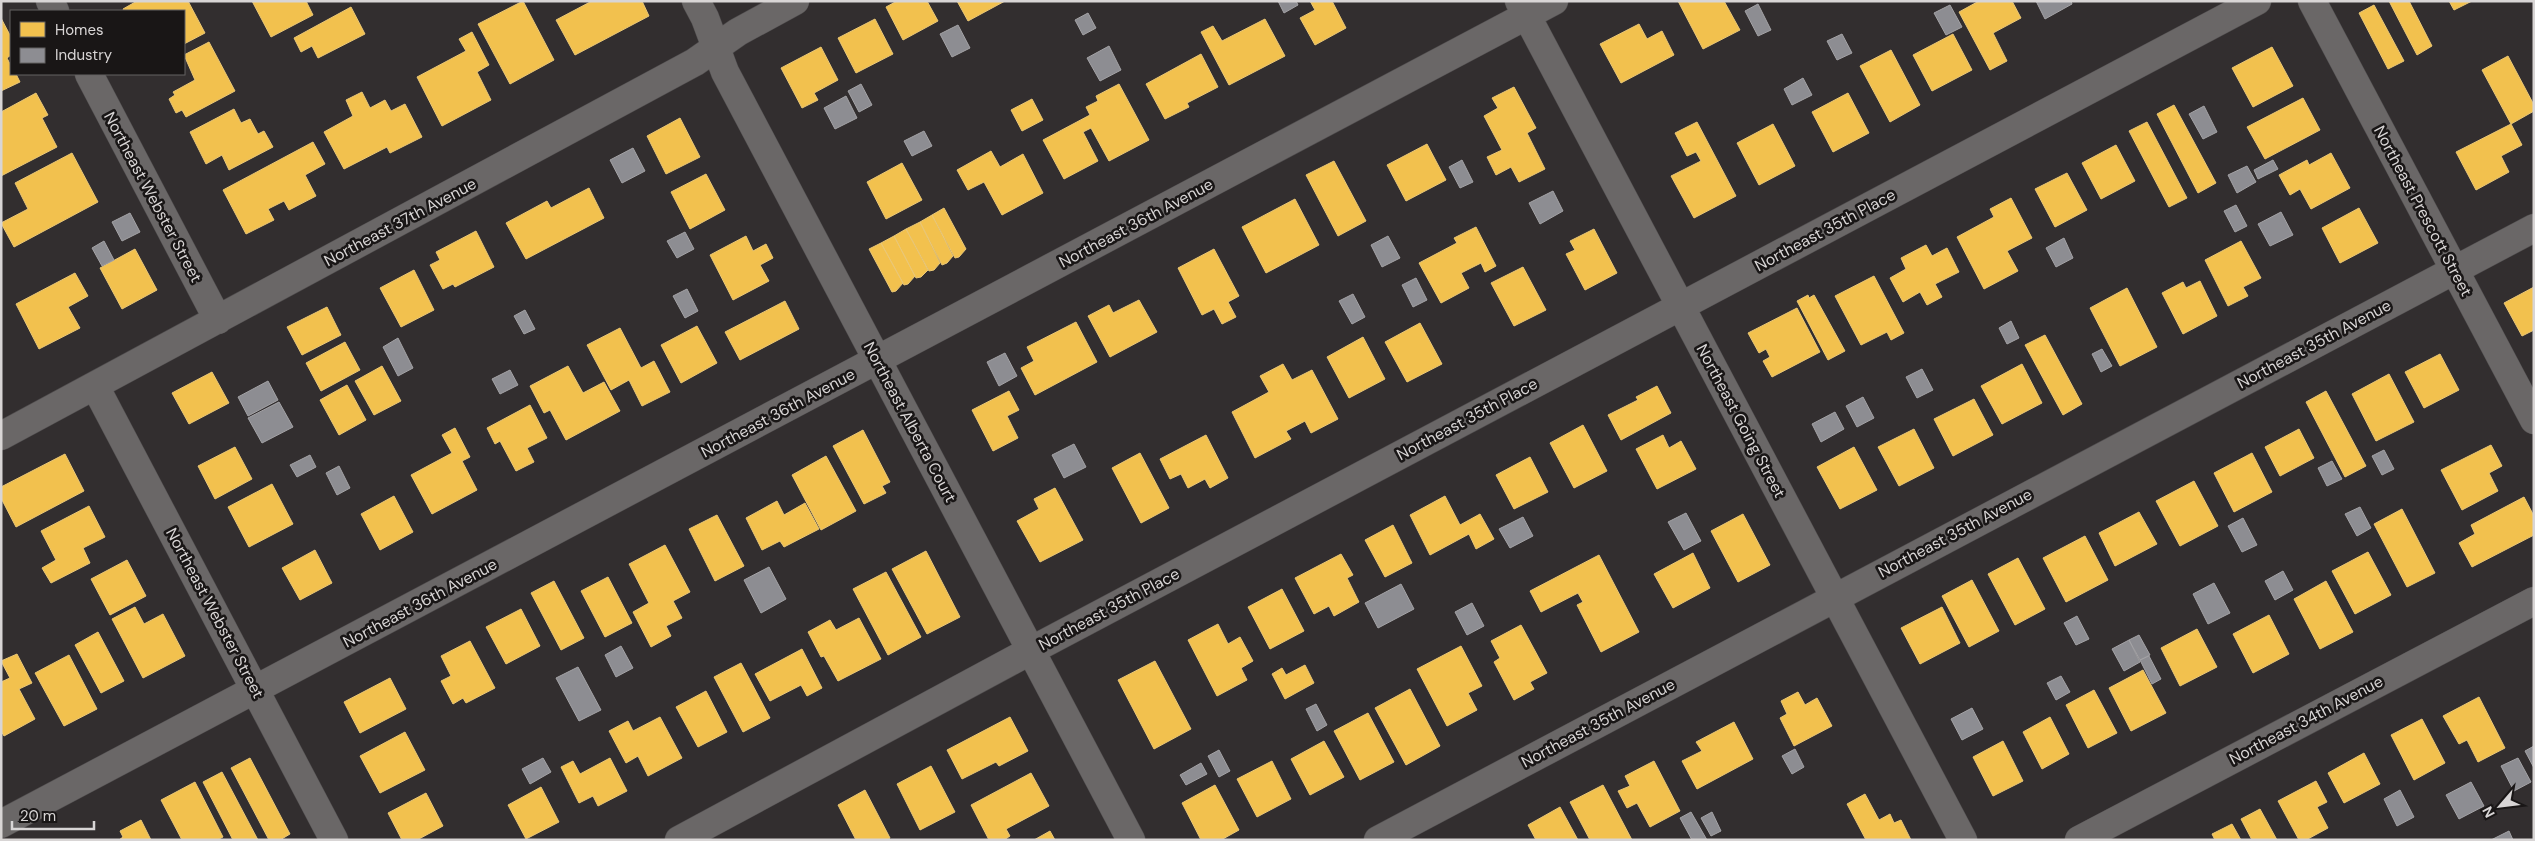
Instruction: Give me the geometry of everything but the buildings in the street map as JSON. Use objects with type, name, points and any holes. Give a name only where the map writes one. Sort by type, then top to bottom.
[{"type":"street","name":"Northeast Alberta Court","points":[[696,1],[724,72],[1131,840]]},
{"type":"street","name":"Northeast 37th Avenue","points":[[1,436],[695,62],[738,32],[795,1]]},
{"type":"street","name":"Northeast 36th Avenue","points":[[1,824],[877,360],[1523,9],[1554,1]]},
{"type":"street","name":"Northeast 35th Place","points":[[679,840],[1030,650],[2257,1]]},
{"type":"street","name":"Northeast Prescott Street","points":[[2312,1],[2534,420]]},
{"type":"street","name":"Northeast Going Street","points":[[1523,9],[1964,840]]},
{"type":"street","name":"Northeast Webster Street","points":[[89,75],[218,320]]},
{"type":"street","name":"Northeast 35th Avenue","points":[[1378,840],[2534,228]]},
{"type":"street","name":"Northeast Webster Street","points":[[95,386],[334,840]]},
{"type":"street","name":"Northeast 34th Avenue","points":[[2079,840],[2534,601]]}]
